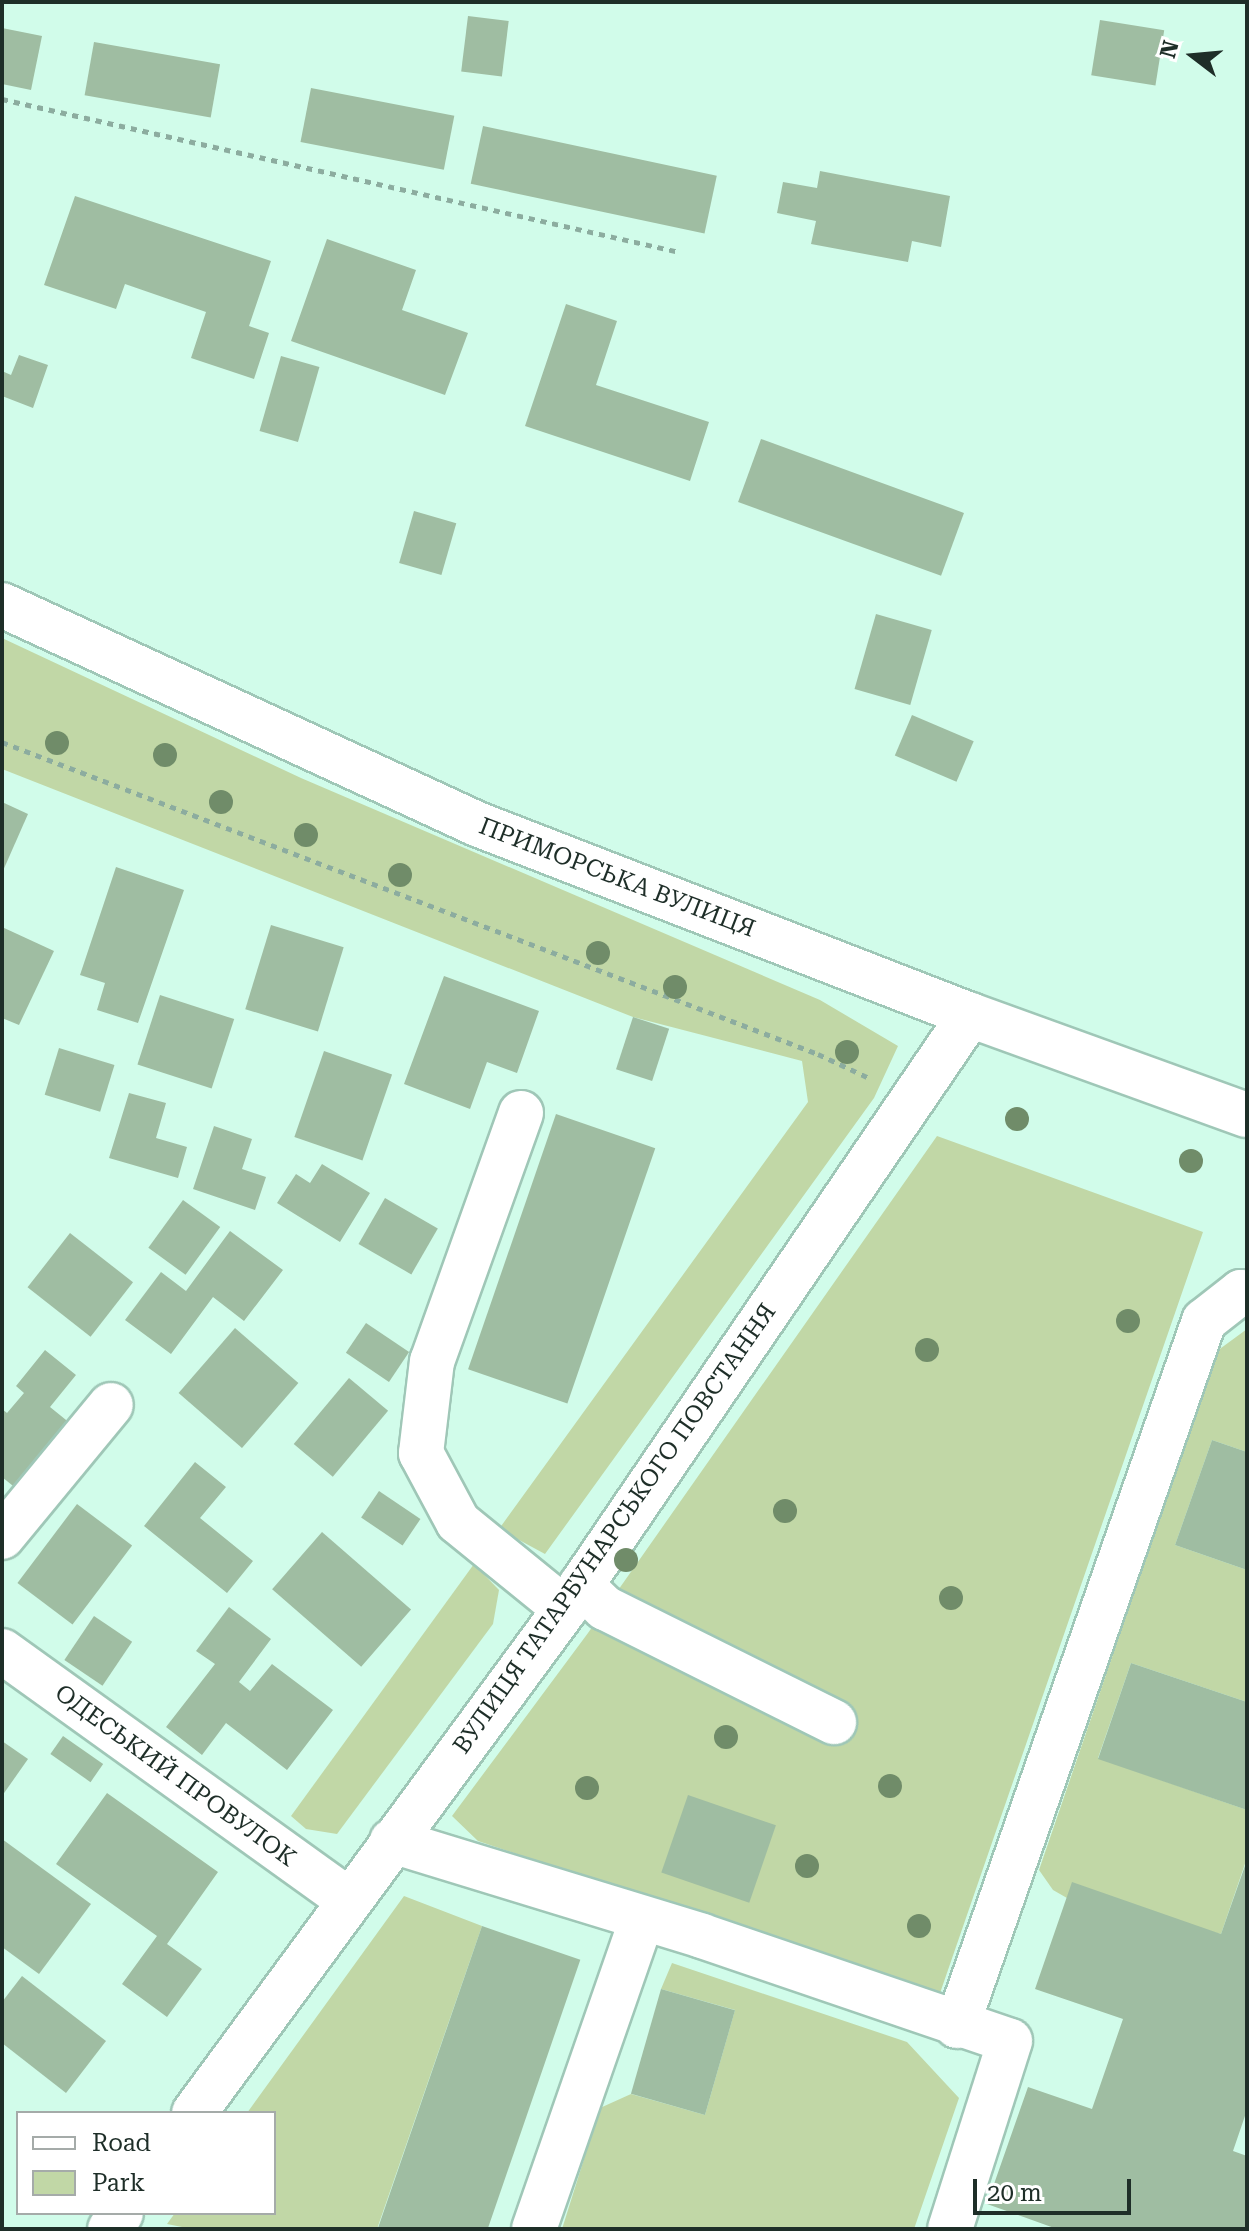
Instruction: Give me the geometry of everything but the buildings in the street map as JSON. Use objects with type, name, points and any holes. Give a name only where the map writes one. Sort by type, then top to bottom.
[{"type":"street","name":"ПРИМОРСЬКА ВУЛИЦЯ","points":[[2,605],[477,824],[970,1015],[1247,1115]]},
{"type":"street","name":"ВУЛИЦЯ ТАТАРБУНАРСЬКОГО ПОВСТАННЯ","points":[[195,2111],[573,1597],[970,1015]]},
{"type":"street","points":[[521,1113],[432,1361],[421,1453],[458,1522],[573,1597],[605,1608],[834,1722]]},
{"type":"street","points":[[957,2026],[1204,1321],[1241,1292],[1247,1294]]},
{"type":"street","points":[[2,1537],[111,1405]]},
{"type":"street","name":"ОДЕСЬКИЙ ПРОВУЛОК","points":[[2,1651],[348,1900]]},
{"type":"street","points":[[392,1841],[642,1918],[957,2026],[1010,2041],[950,2229]]},
{"type":"street","points":[[534,2229],[642,1918]]},
{"type":"path","points":[[2,99],[679,252]]},
{"type":"path","points":[[2,742],[818,1054],[913,1099]]},
{"type":"green space","points":[[2,638],[301,778],[820,1000],[898,1046],[874,1098],[545,1554],[499,1529],[808,1102],[802,1061],[633,1017],[2,769]]},
{"type":"green space","points":[[937,1136],[1203,1232],[939,1996],[478,1841],[452,1816],[588,1633]]},
{"type":"green space","points":[[1247,1329],[1247,1452],[1212,1440],[1175,1545],[1247,1570],[1247,1702],[1131,1663],[1098,1758],[1247,1810],[1247,1858],[1221,1934],[1067,1898],[1053,1890],[1039,1870],[1217,1351]]},
{"type":"green space","points":[[474,1564],[499,1590],[493,1624],[337,1834],[306,1829],[291,1816]]},
{"type":"green space","points":[[404,1896],[482,1926],[377,2229],[192,2229],[167,2224],[174,2215],[276,2215],[276,2111],[248,2111]]},
{"type":"green space","points":[[672,1963],[907,2042],[959,2098],[914,2229],[562,2229],[600,2108],[631,2094],[705,2115],[735,2010],[661,1989]]}]
